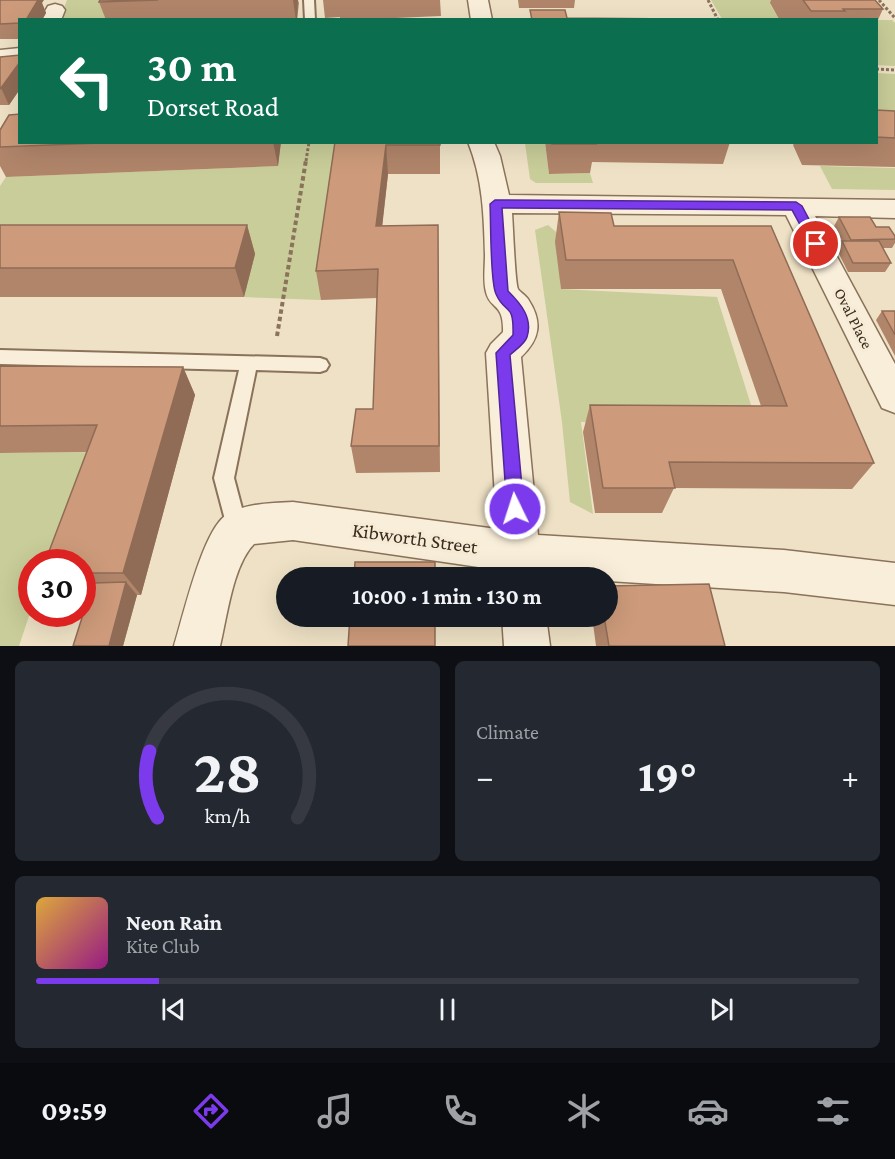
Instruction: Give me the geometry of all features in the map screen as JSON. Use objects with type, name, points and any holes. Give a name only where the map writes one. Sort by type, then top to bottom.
[{"type":"street","points":[[478,0],[482,18]]},
{"type":"street","points":[[0,57],[18,55]]},
{"type":"street","points":[[482,144],[488,154],[495,204],[502,293],[519,310],[520,337],[503,353],[520,565]]},
{"type":"street","points":[[495,204],[895,209]]},
{"type":"street","name":"Oval Place","points":[[796,206],[895,398]]},
{"type":"street","name":"Kibworth Street","points":[[238,531],[261,523],[293,521],[520,565],[550,557],[784,571],[895,584]]},
{"type":"street","points":[[197,646],[226,550],[238,531]]},
{"type":"street","points":[[525,627],[527,646]]},
{"type":"lane","points":[[309,0],[310,18]]},
{"type":"lane","points":[[0,357],[320,365]]},
{"type":"lane","points":[[238,531],[224,478],[249,363]]},
{"type":"path","points":[[708,0],[717,18]]},
{"type":"path","points":[[879,0],[895,18]]},
{"type":"path","points":[[878,69],[895,70]]},
{"type":"path","points":[[273,363],[309,144]]},
{"type":"green space","points":[[67,0],[122,0],[113,18],[60,18]]},
{"type":"green space","points":[[711,0],[822,0],[807,4],[770,4],[778,18],[721,18]]},
{"type":"green space","points":[[878,20],[892,20],[895,23],[895,66],[878,65]]},
{"type":"green space","points":[[878,73],[895,74],[895,140],[878,139]]},
{"type":"green space","points":[[281,144],[343,144],[321,300],[244,297],[254,254],[0,254],[0,186],[6,177],[278,166]]},
{"type":"green space","points":[[525,144],[545,144],[549,174],[590,173],[593,183],[536,183],[530,179]]},
{"type":"green space","points":[[820,166],[895,168],[895,190],[832,189]]},
{"type":"green space","points":[[548,225],[556,232],[561,289],[717,297],[757,424],[581,422],[593,514],[570,502],[562,422],[535,230]]},
{"type":"green space","points":[[115,452],[81,549],[18,549],[18,627],[25,627],[19,646],[0,646],[0,453]]},
{"type":"building","points":[[0,0],[38,0],[27,18],[18,18],[18,23],[0,24]]},
{"type":"building","points":[[100,0],[158,0],[99,2]]},
{"type":"building","points":[[803,0],[875,0],[883,9],[811,11]]},
{"type":"building","points":[[530,10],[565,10],[567,18],[532,18]]},
{"type":"building","points":[[18,55],[18,65],[0,89],[0,57]]},
{"type":"building","points":[[878,110],[895,111],[895,138],[878,137]]},
{"type":"building","points":[[18,114],[18,144],[75,144],[0,147],[0,130],[9,115]]},
{"type":"building","points":[[335,144],[440,144],[386,145],[376,226],[438,225],[439,446],[351,446],[356,409],[373,409],[378,269],[316,271]]},
{"type":"building","points":[[559,212],[611,213],[614,226],[771,226],[874,463],[669,462],[675,488],[603,488],[590,405],[787,406],[733,260],[566,260]]},
{"type":"building","points":[[839,217],[870,217],[876,227],[889,227],[895,239],[851,240]]},
{"type":"building","points":[[0,225],[247,225],[235,268],[0,268]]},
{"type":"building","points":[[842,241],[879,241],[891,263],[853,263]]},
{"type":"building","points":[[882,311],[895,311],[895,335]]},
{"type":"building","points":[[0,366],[183,367],[123,573],[96,573],[96,549],[50,549],[97,425],[0,426]]},
{"type":"building","points":[[355,562],[435,562],[435,567],[355,567]]},
{"type":"building","points":[[126,582],[109,646],[73,646],[79,627],[96,627],[96,583]]},
{"type":"building","points":[[709,584],[725,646],[609,646],[606,627],[618,627],[618,586]]},
{"type":"building","points":[[349,627],[435,627],[435,646],[348,646]]},
{"type":"route","points":[[515,509],[503,353],[520,337],[520,324],[519,310],[502,293],[495,204],[796,206],[816,244]]}]
